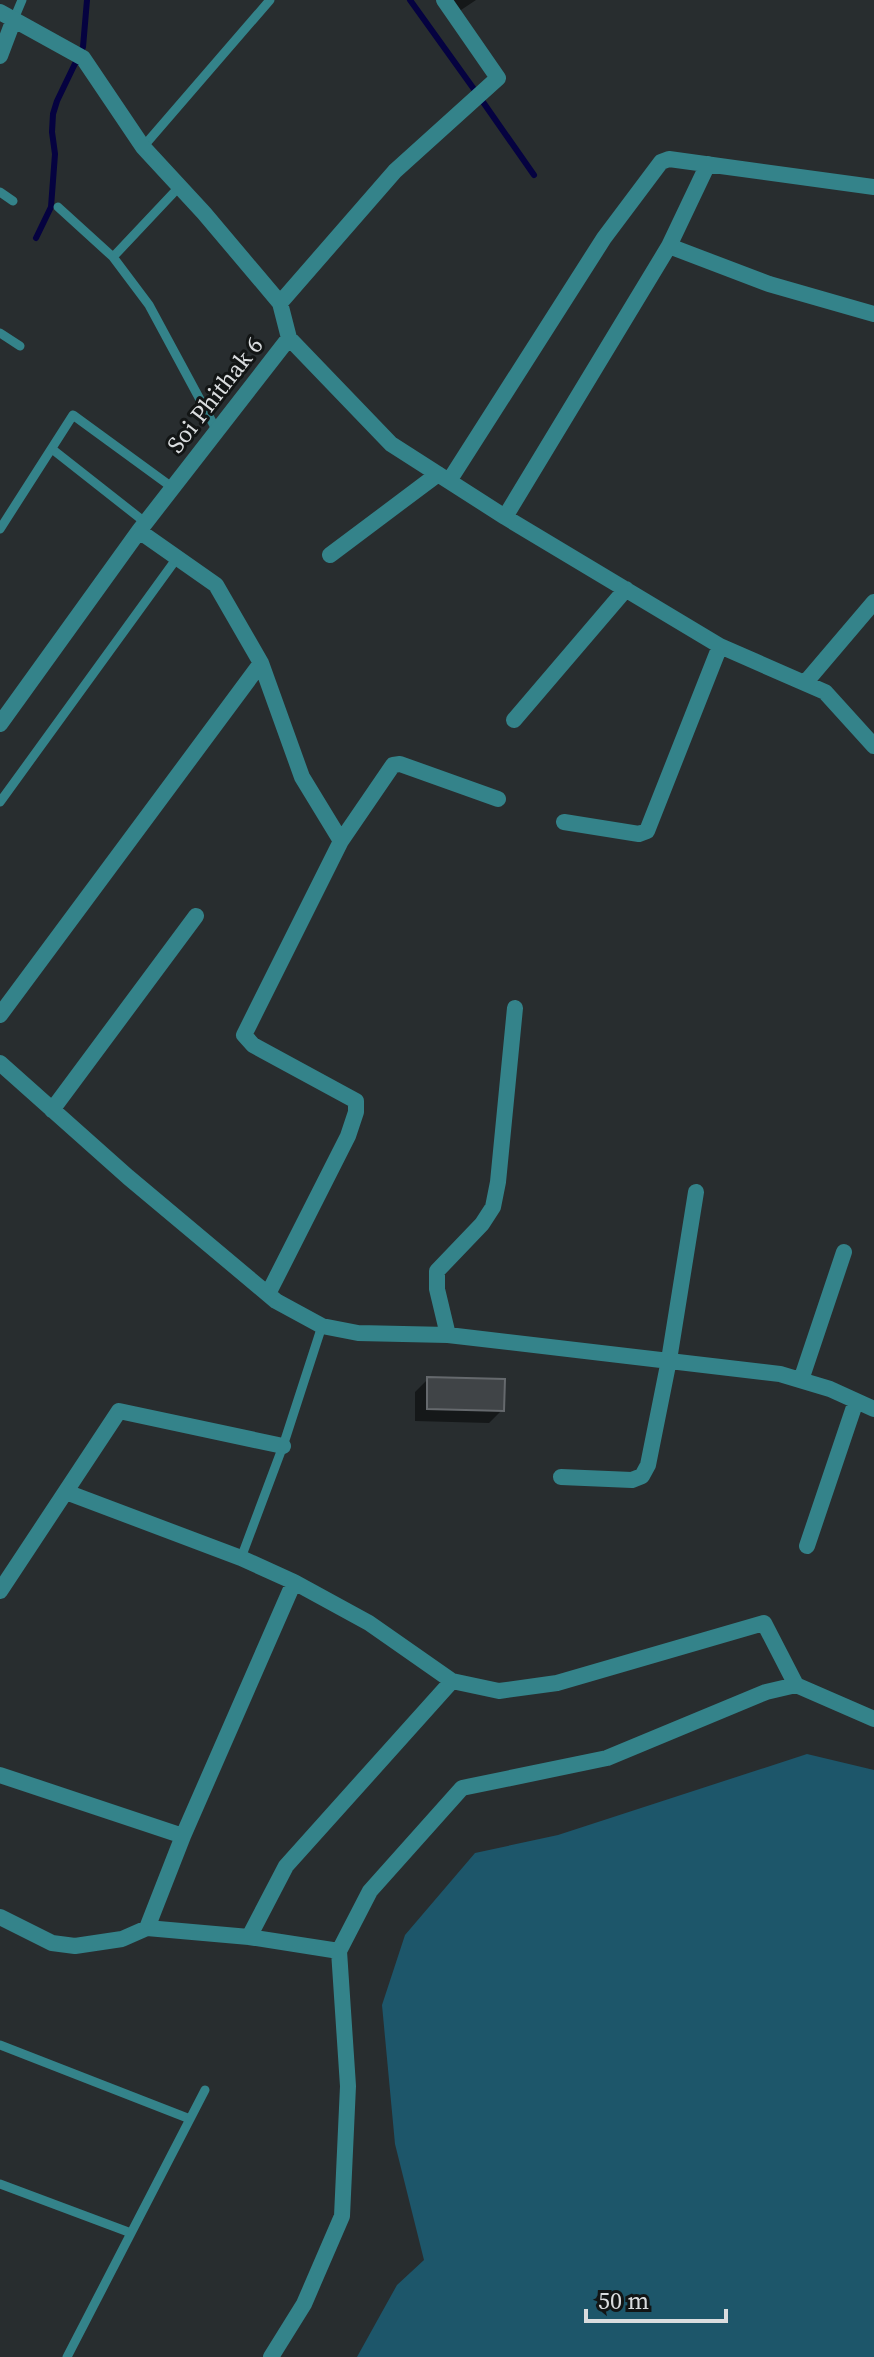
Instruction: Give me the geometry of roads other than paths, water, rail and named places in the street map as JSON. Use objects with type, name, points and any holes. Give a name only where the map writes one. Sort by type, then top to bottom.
[{"type":"street","points":[[0,56],[7,16],[83,58],[143,147],[280,303],[395,171],[498,78],[444,0]]},
{"type":"street","points":[[330,555],[444,478],[604,238],[661,162],[669,159],[874,187]]},
{"type":"street","points":[[505,517],[669,246],[708,164]]},
{"type":"street","points":[[669,246],[769,284],[874,314]]},
{"type":"street","name":"Soi Phithak 6","points":[[0,724],[142,527],[289,338],[280,303]]},
{"type":"street","points":[[289,338],[391,444],[505,517],[720,646],[825,692],[874,746]]},
{"type":"street","points":[[142,527],[177,558],[216,585],[261,663],[302,777],[341,841]]},
{"type":"street","points":[[514,720],[626,589]]},
{"type":"street","points":[[805,683],[874,602]]},
{"type":"street","points":[[564,822],[639,834],[647,831],[720,646]]},
{"type":"street","points":[[0,1015],[261,663]]},
{"type":"street","points":[[268,1294],[348,1136],[356,1112],[356,1101],[253,1045],[244,1035],[341,841],[393,765],[400,764],[498,799]]},
{"type":"street","points":[[52,1110],[196,916]]},
{"type":"street","points":[[448,1335],[437,1289],[437,1271],[482,1224],[493,1207],[515,1008]]},
{"type":"street","points":[[0,1063],[128,1177],[268,1294],[322,1326],[358,1333],[448,1335],[780,1374],[874,1409]]},
{"type":"street","points":[[561,1477],[632,1480],[642,1476],[648,1465],[669,1360],[696,1192]]},
{"type":"street","points":[[801,1380],[844,1252]]},
{"type":"street","points":[[807,1546],[856,1401]]},
{"type":"street","points":[[1,1588],[119,1411],[283,1446]]},
{"type":"street","points":[[66,1492],[241,1558],[294,1582],[369,1623],[452,1681],[499,1691],[557,1683],[764,1623],[796,1685]]},
{"type":"street","points":[[147,1928],[183,1836],[294,1582]]},
{"type":"street","points":[[249,1937],[286,1866],[452,1681]]},
{"type":"street","points":[[271,2357],[304,2304],[342,2216],[348,2086],[339,1951],[370,1891],[462,1788],[607,1758],[766,1692],[796,1685],[874,1719]]},
{"type":"street","points":[[0,1775],[183,1836]]},
{"type":"street","points":[[0,1917],[52,1943],[75,1946],[122,1939],[147,1928],[249,1937],[339,1951]]},
{"type":"lane","points":[[7,16],[22,0]]},
{"type":"lane","points":[[143,147],[270,0]]},
{"type":"lane","points":[[113,257],[179,187]]},
{"type":"lane","points":[[0,192],[13,201]]},
{"type":"lane","points":[[58,207],[113,257],[149,305],[217,431]]},
{"type":"lane","points":[[0,333],[20,346]]},
{"type":"lane","points":[[0,529],[73,415],[173,488]]},
{"type":"lane","points":[[52,449],[142,527]]},
{"type":"lane","points":[[0,802],[177,558]]},
{"type":"lane","points":[[241,1558],[283,1446],[322,1326]]},
{"type":"lane","points":[[0,2045],[190,2119]]},
{"type":"lane","points":[[67,2357],[205,2090]]},
{"type":"lane","points":[[0,2184],[131,2233]]},
{"type":"waterway","points":[[36,238],[51,207],[55,154],[53,114],[83,47],[87,0]]},
{"type":"waterway","points":[[410,0],[476,92]]},
{"type":"waterway","points":[[483,102],[534,175]]}]
